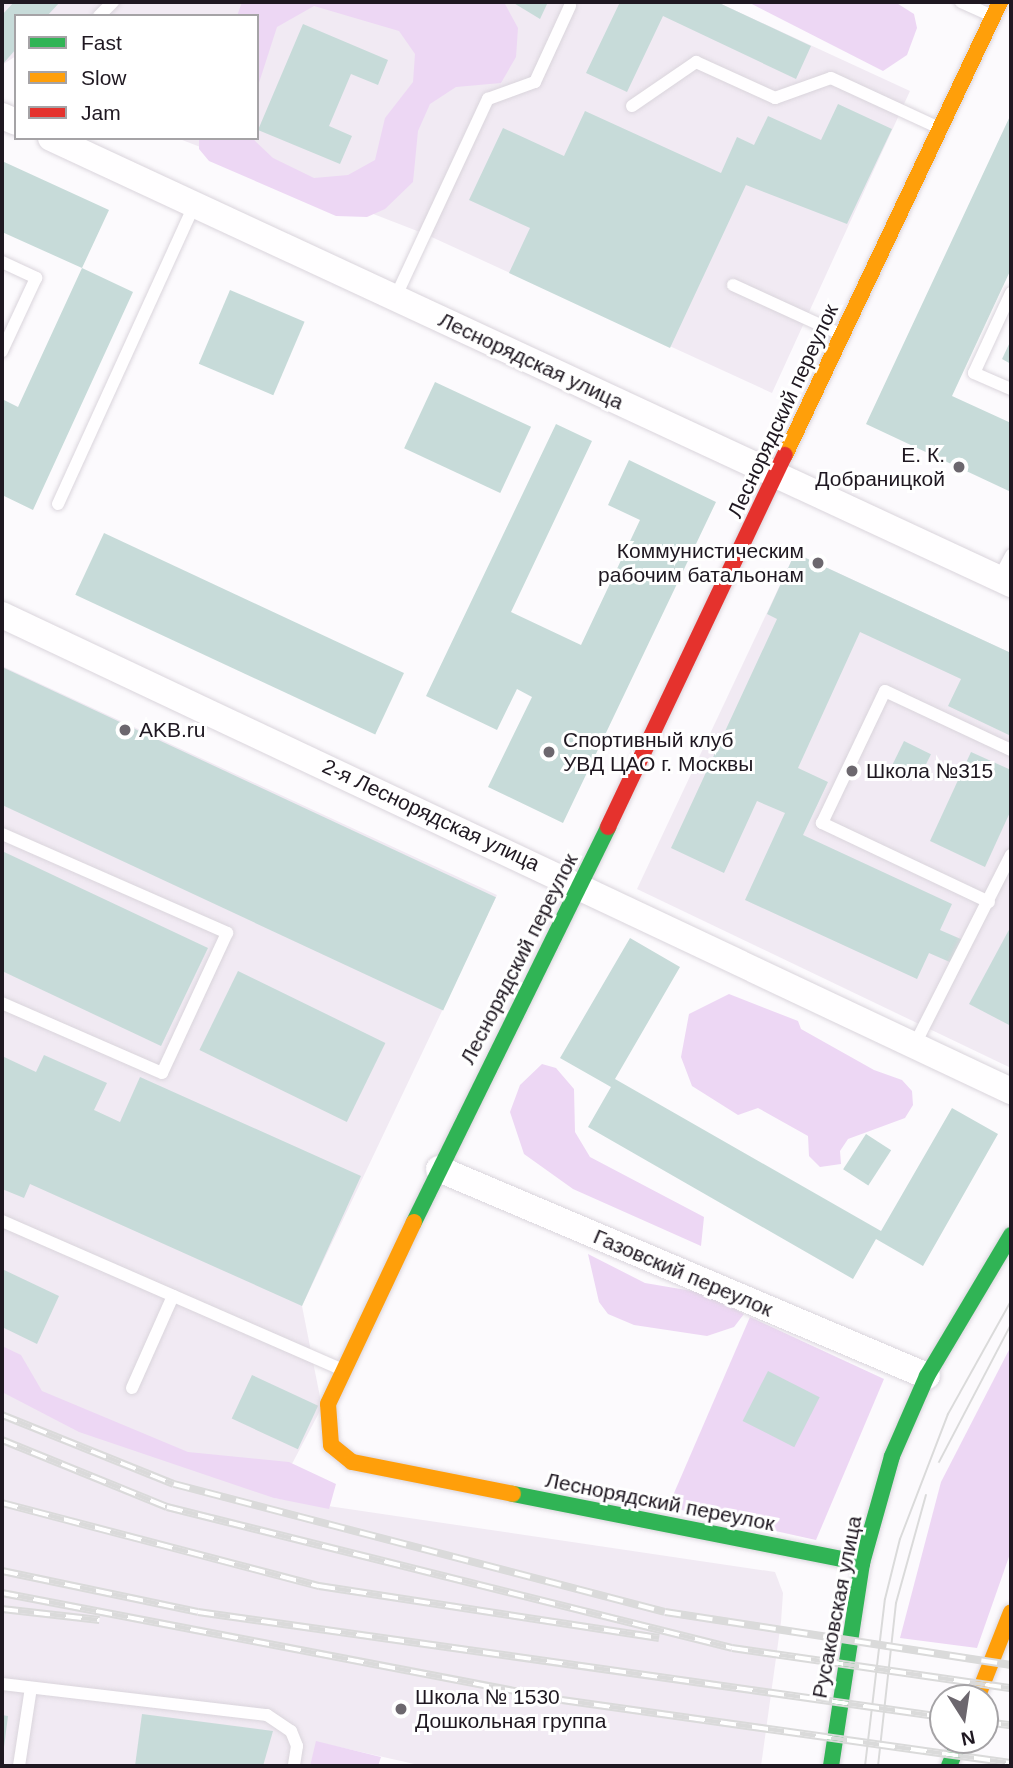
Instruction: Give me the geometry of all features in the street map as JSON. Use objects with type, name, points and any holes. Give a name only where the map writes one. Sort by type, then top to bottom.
[{"type":"street","name":"Леснорядский переулок","points":[[862,1563],[352,1462],[331,1445],[326,1425],[343,1370],[439,1169],[581,885],[1000,2]]},
{"type":"street","name":"Леснорядская улица","points":[[55,140],[1005,581]]},
{"type":"street","name":"2-я Леснорядская улица","points":[[2,615],[581,885],[1011,1091]]},
{"type":"street","name":"Газовский переулок","points":[[439,1169],[927,1376]]},
{"type":"street","name":"Русаковская улица","points":[[831,1766],[862,1563],[892,1456],[927,1376],[1011,1236]]},
{"type":"street","points":[[983,1684],[1011,1612]]},
{"type":"lane","points":[[961,2],[993,17]]},
{"type":"lane","points":[[395,298],[488,99],[535,82],[570,6]]},
{"type":"lane","points":[[632,106],[696,62],[775,98],[831,78],[940,128]]},
{"type":"lane","points":[[58,503],[194,205]]},
{"type":"lane","points":[[2,262],[36,278],[2,351]]},
{"type":"lane","points":[[733,285],[842,335]]},
{"type":"lane","points":[[1011,293],[974,373],[1011,389]]},
{"type":"lane","points":[[1005,581],[1011,555]]},
{"type":"lane","points":[[989,902],[822,823],[886,691],[1011,750]]},
{"type":"lane","points":[[2,834],[227,933],[162,1073],[2,1003]]},
{"type":"lane","points":[[915,1044],[1011,855]]},
{"type":"lane","points":[[2,1221],[343,1370]]},
{"type":"lane","points":[[132,1388],[173,1296]]},
{"type":"lane","points":[[2,1684],[267,1715],[291,1731],[297,1746],[294,1766]]},
{"type":"lane","points":[[19,1766],[31,1688]]},
{"type":"shaded area","points":[[2,2],[717,2],[910,91],[772,393],[425,234],[182,140],[259,140],[259,14],[14,14],[14,57],[2,65]]},
{"type":"shaded area","points":[[242,2],[504,2],[518,28],[516,57],[501,83],[456,87],[430,104],[418,131],[413,182],[385,209],[367,217],[336,216],[209,161],[199,149],[199,140],[254,140],[273,158],[314,178],[348,175],[375,160],[385,118],[413,82],[415,54],[399,31],[314,6],[277,27],[259,83],[259,14],[238,14]]},
{"type":"shaded area","points":[[748,2],[895,2],[914,14],[917,28],[907,55],[883,71]]},
{"type":"shaded area","name":"Школа №315","points":[[795,553],[1011,653],[1011,1068],[637,889]]},
{"type":"shaded area","points":[[2,666],[497,895],[302,1306],[322,1407],[274,1498],[775,1572],[783,1593],[781,1622],[761,1766],[423,1766],[317,1742],[310,1766],[2,1766]]},
{"type":"shaded area","points":[[729,994],[798,1021],[801,1029],[874,1070],[902,1080],[912,1091],[913,1105],[905,1118],[848,1139],[840,1151],[841,1164],[820,1167],[809,1156],[808,1136],[758,1108],[738,1115],[692,1086],[681,1057],[689,1014]]},
{"type":"shaded area","points":[[542,1064],[556,1068],[574,1089],[575,1132],[590,1157],[704,1217],[701,1246],[573,1189],[524,1154],[510,1112],[520,1085]]},
{"type":"shaded area","points":[[588,1254],[645,1283],[704,1293],[744,1314],[734,1327],[707,1336],[634,1325],[608,1314],[599,1302]]},
{"type":"shaded area","points":[[750,1317],[884,1379],[816,1540],[668,1507]]},
{"type":"shaded area","points":[[2,1346],[21,1355],[42,1391],[188,1452],[289,1462],[336,1484],[329,1509],[274,1498],[79,1432],[2,1392]]},
{"type":"shaded area","points":[[1011,1346],[1011,1551],[977,1648],[900,1638],[941,1482]]},
{"type":"shaded area","points":[[316,1741],[381,1757],[378,1766],[310,1766]]},
{"type":"building","points":[[14,2],[60,2],[49,14],[14,14],[14,51],[2,65],[2,15]]},
{"type":"building","points":[[512,2],[548,2],[540,19]]},
{"type":"building","points":[[620,2],[717,2],[811,46],[796,79],[663,16],[627,92],[586,73]]},
{"type":"building","points":[[303,24],[388,60],[378,85],[351,74],[329,126],[352,136],[340,164],[259,130]]},
{"type":"building","points":[[838,104],[892,129],[847,224],[746,185],[670,348],[509,273],[530,228],[469,200],[503,128],[564,156],[585,111],[721,173],[737,137],[754,145],[768,116],[821,140]]},
{"type":"building","points":[[1011,114],[1011,269],[952,396],[1011,423],[1011,492],[866,424]]},
{"type":"building","points":[[2,161],[109,210],[82,268],[2,232]]},
{"type":"building","points":[[82,268],[133,292],[33,510],[2,495],[2,399],[18,407]]},
{"type":"building","points":[[230,290],[305,322],[273,395],[199,364]]},
{"type":"building","points":[[1011,340],[1011,364],[1002,359]]},
{"type":"building","points":[[435,382],[531,427],[500,493],[404,448]]},
{"type":"building","points":[[556,424],[592,441],[511,612],[581,645],[640,520],[608,505],[629,460],[716,502],[563,823],[488,787],[532,697],[517,689],[497,730],[426,696]]},
{"type":"building","points":[[104,533],[404,673],[375,735],[75,595]]},
{"type":"building","points":[[795,553],[1011,653],[1011,736],[948,706],[961,679],[860,632],[798,768],[828,782],[803,835],[952,904],[940,930],[963,940],[952,963],[929,953],[917,979],[745,900],[785,813],[757,801],[724,873],[671,848],[777,619],[767,614]]},
{"type":"building","points":[[2,667],[496,897],[443,1011],[2,805]]},
{"type":"building","points":[[904,741],[931,754],[919,779],[892,766]]},
{"type":"building","points":[[971,752],[1011,770],[1011,810],[985,867],[930,841]]},
{"type":"building","points":[[2,851],[208,948],[161,1046],[2,971]]},
{"type":"building","points":[[1011,926],[1011,1026],[969,1004]]},
{"type":"building","points":[[630,938],[680,967],[615,1079],[881,1231],[952,1108],[998,1134],[923,1266],[876,1239],[853,1279],[588,1127],[611,1087],[560,1058]]},
{"type":"building","points":[[238,971],[385,1043],[347,1122],[199,1050]]},
{"type":"building","points":[[44,1055],[107,1083],[94,1110],[120,1122],[140,1077],[361,1176],[302,1306],[30,1184],[24,1198],[2,1189],[2,1056],[36,1072]]},
{"type":"building","points":[[866,1134],[891,1150],[868,1186],[843,1169]]},
{"type":"building","points":[[2,1269],[59,1296],[37,1344],[2,1327]]},
{"type":"building","points":[[768,1371],[820,1397],[794,1447],[743,1421]]},
{"type":"building","points":[[252,1375],[318,1406],[298,1449],[232,1419]]},
{"type":"building","points":[[142,1714],[273,1731],[263,1766],[135,1766]]},
{"type":"building","points":[[2,1715],[8,1716],[3,1755],[2,1755]]},
{"type":"tram line","points":[[865,1766],[885,1599],[900,1539],[948,1414],[1011,1301]]},
{"type":"tram line","points":[[939,1462],[1011,1324]]},
{"type":"tram line","points":[[878,1766],[896,1603],[926,1495]]},
{"type":"railway","points":[[2,1415],[174,1484],[665,1612],[1011,1665]]},
{"type":"railway","points":[[2,1440],[167,1507],[732,1648],[1011,1688]]},
{"type":"railway","points":[[2,1503],[319,1586],[659,1638]]},
{"type":"railway","points":[[2,1571],[198,1612],[929,1715]]},
{"type":"railway","points":[[2,1593],[562,1700],[1011,1763]]},
{"type":"railway","points":[[2,1609],[99,1620]]},
{"type":"railway","points":[[999,1724],[1011,1725]]},
{"type":"traffic: fast","points":[[414,1222],[608,827]]},
{"type":"traffic: fast","points":[[831,1766],[862,1563],[892,1456],[927,1376],[1011,1235]]},
{"type":"traffic: fast","points":[[513,1494],[862,1563]]},
{"type":"traffic: fast","points":[[949,1766],[954,1754]]},
{"type":"traffic: slow","points":[[785,455],[1000,2]]},
{"type":"traffic: slow","points":[[414,1222],[328,1404],[331,1445],[352,1462],[513,1494]]},
{"type":"traffic: slow","points":[[983,1684],[1011,1612]]},
{"type":"traffic: jam","points":[[608,827],[785,455]]},
{"type":"place","name":"Е. К. Добраницкой","points":[[959,467]]},
{"type":"place","name":"Коммунистическим рабочим батальонам","points":[[818,563]]},
{"type":"place","name":"AKB.ru","points":[[125,730]]},
{"type":"place","name":"Спортивный клуб УВД ЦАО г. Москвы","points":[[549,752]]},
{"type":"place","name":"Школа №315","points":[[852,771]]},
{"type":"place","name":"Школа № 1530 Дошкольная группа","points":[[401,1709]]}]
